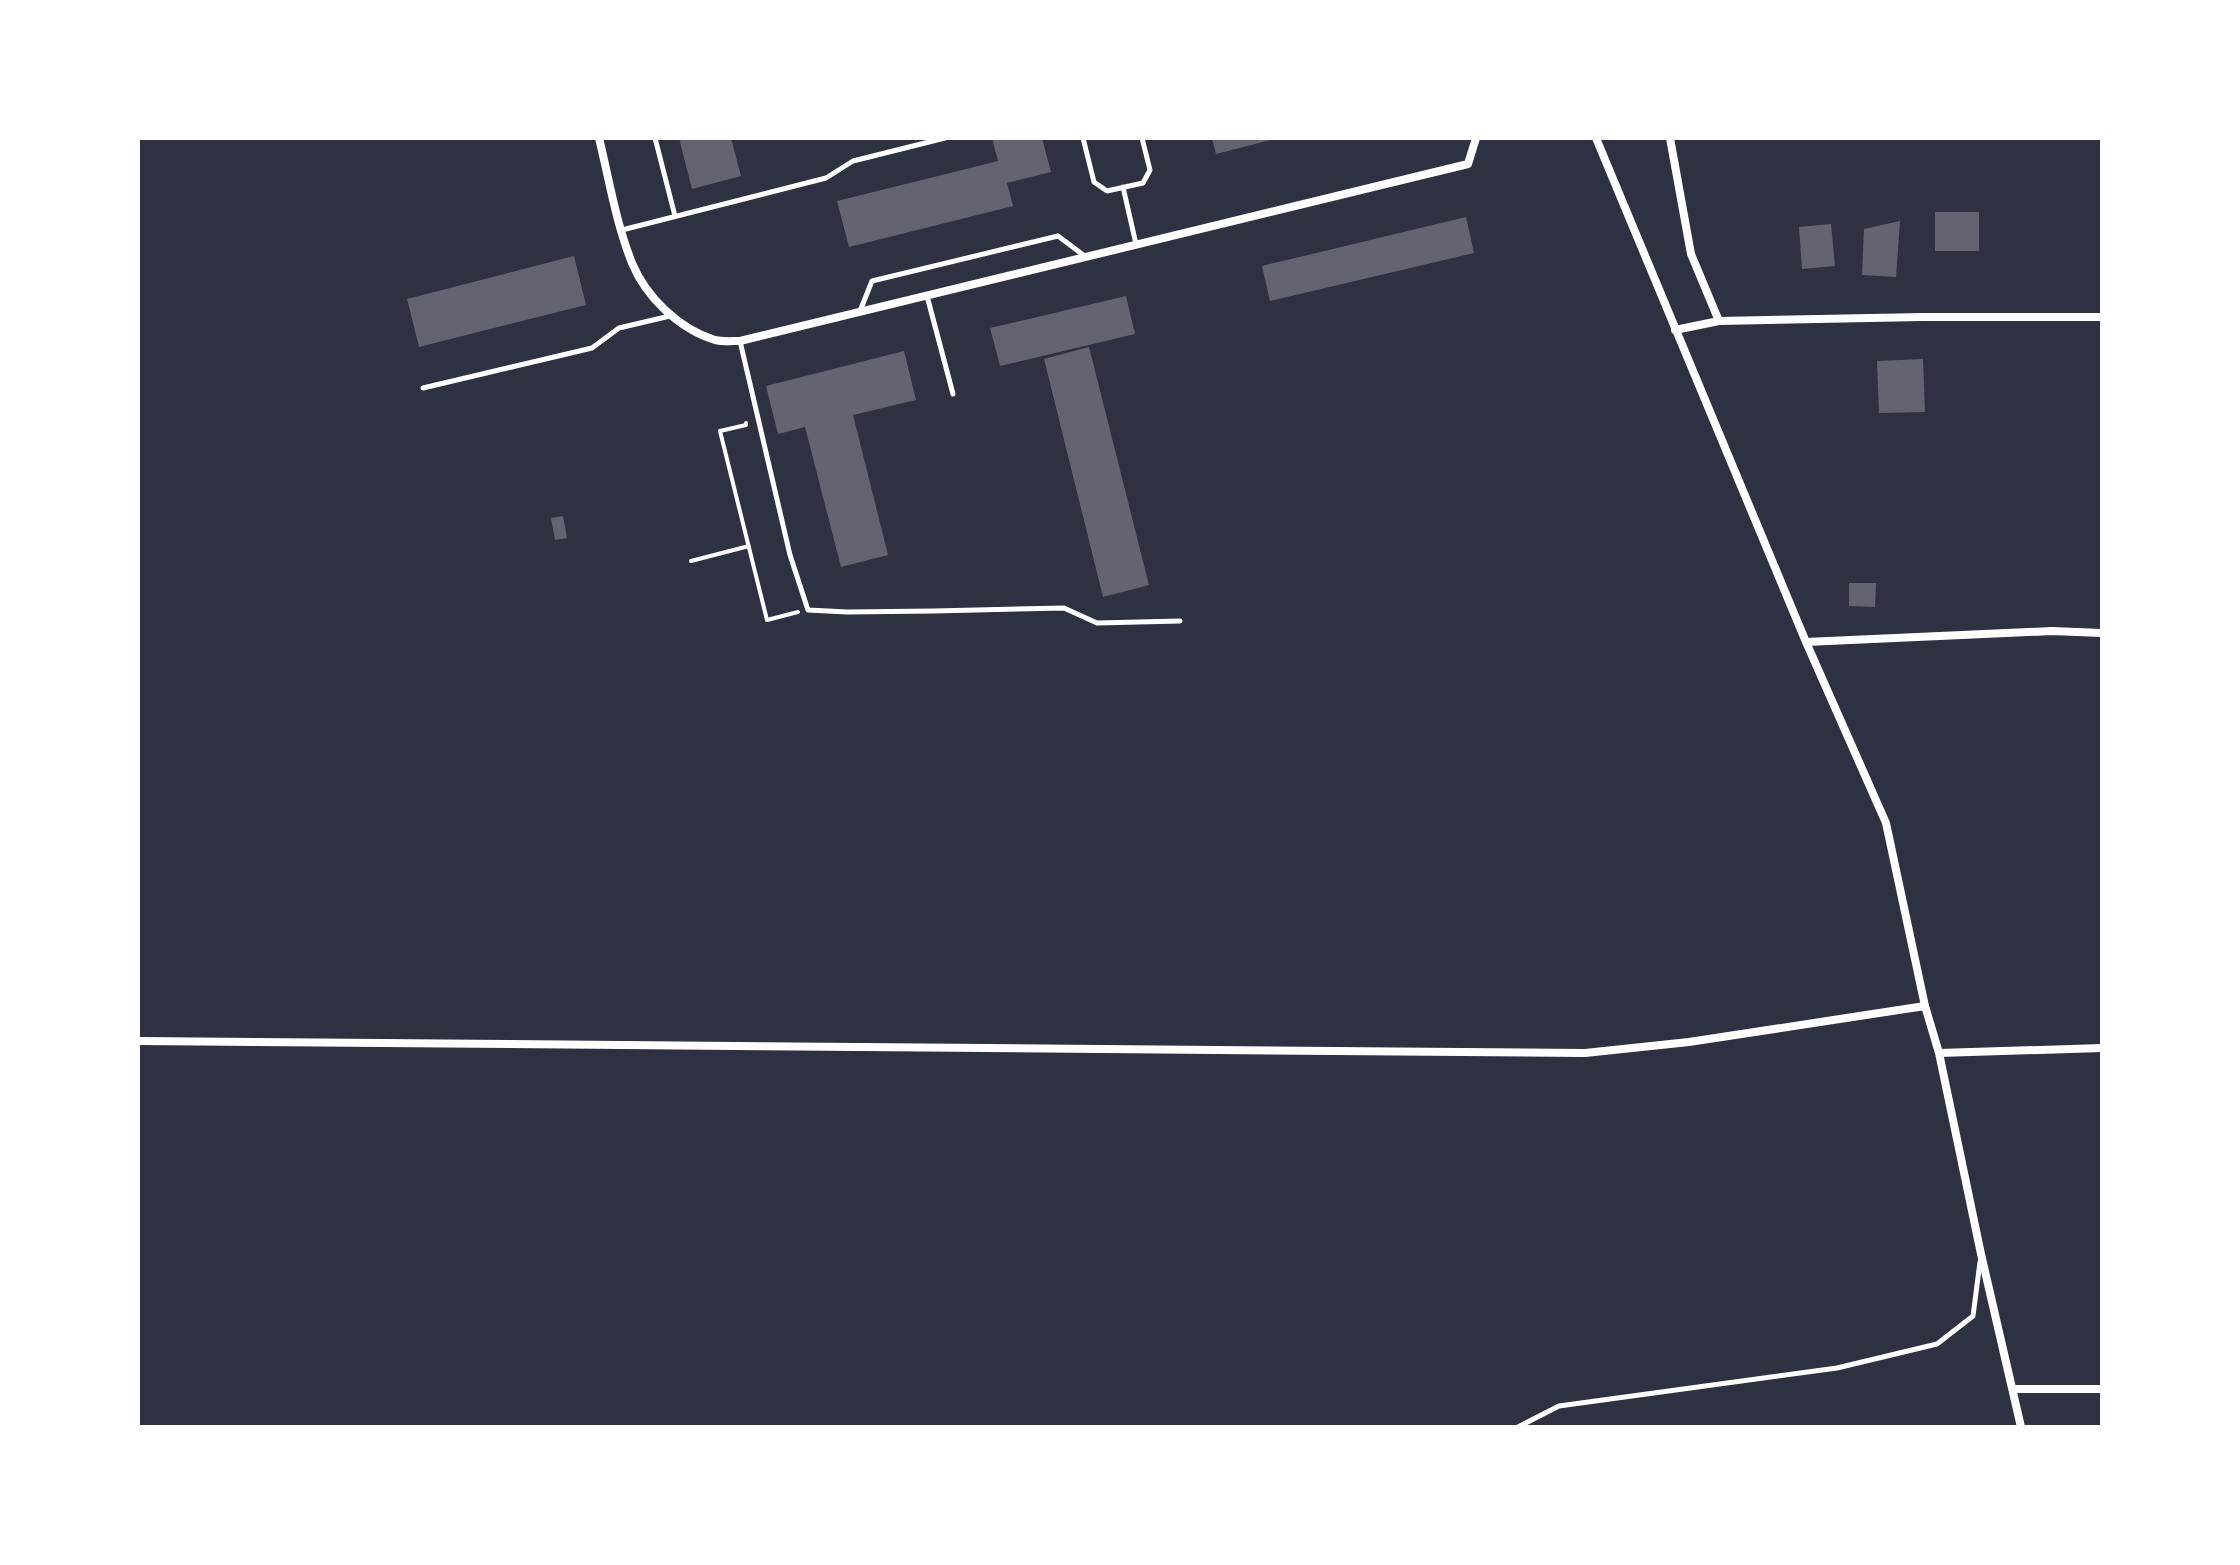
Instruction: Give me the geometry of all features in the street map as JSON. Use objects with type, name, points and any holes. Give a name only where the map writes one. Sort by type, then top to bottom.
[{"type":"street","points":[[599,138],[633,265],[648,291],[690,329],[717,340],[740,341],[1468,164],[1476,138]]},
{"type":"street","points":[[1596,138],[1806,642],[1886,823],[2021,1427]]},
{"type":"street","points":[[1670,138],[1691,254],[1719,321]]},
{"type":"street","points":[[1675,330],[1719,321],[2102,317]]},
{"type":"street","points":[[1806,642],[2052,631],[2102,633]]},
{"type":"street","points":[[138,1041],[1585,1053],[1689,1042],[1925,1006]]},
{"type":"street","points":[[1939,1053],[2102,1048]]},
{"type":"street","points":[[2013,1389],[2102,1389]]},
{"type":"lane","points":[[655,138],[675,216]]},
{"type":"lane","points":[[622,230],[826,178],[853,161],[945,138]]},
{"type":"lane","points":[[1083,138],[1094,182],[1107,191],[1143,183],[1150,170],[1142,138]]},
{"type":"lane","points":[[1123,187],[1137,245]]},
{"type":"lane","points":[[860,312],[872,281],[903,273],[1058,236],[1086,257]]},
{"type":"lane","points":[[927,296],[953,394]]},
{"type":"lane","points":[[423,388],[592,348],[619,328],[671,315]]},
{"type":"lane","points":[[740,341],[790,555],[808,610],[920,612],[1064,608],[1097,623],[1180,621]]},
{"type":"lane","points":[[1518,1427],[1559,1406],[1837,1368],[1937,1344],[1973,1316],[1981,1254]]},
{"type":"path","points":[[743,413],[746,425],[720,431],[767,620],[808,610]]},
{"type":"path","points":[[691,561],[749,546]]},
{"type":"building","points":[[679,138],[731,138],[741,176],[692,189]]},
{"type":"building","points":[[992,138],[1042,138],[1051,172],[1007,183],[1013,206],[849,247],[837,201],[998,161]]},
{"type":"building","points":[[1212,138],[1274,138],[1275,139],[1216,154]]},
{"type":"building","points":[[1935,212],[1979,212],[1979,251],[1935,251]]},
{"type":"building","points":[[1466,217],[1474,253],[1270,301],[1262,266]]},
{"type":"building","points":[[1900,221],[1896,277],[1862,275],[1864,229]]},
{"type":"building","points":[[1831,224],[1835,266],[1802,269],[1799,227]]},
{"type":"building","points":[[574,256],[586,305],[419,347],[407,299]]},
{"type":"building","points":[[1126,296],[1135,334],[1000,366],[990,328]]},
{"type":"building","points":[[1089,347],[1149,585],[1103,597],[1044,359]]},
{"type":"building","points":[[904,351],[916,400],[853,415],[888,555],[841,567],[805,427],[778,434],[766,386]]},
{"type":"building","points":[[1923,359],[1925,412],[1879,413],[1877,361]]},
{"type":"building","points":[[563,516],[567,538],[555,540],[551,518]]},
{"type":"building","points":[[1849,583],[1876,583],[1875,607],[1849,606]]}]
